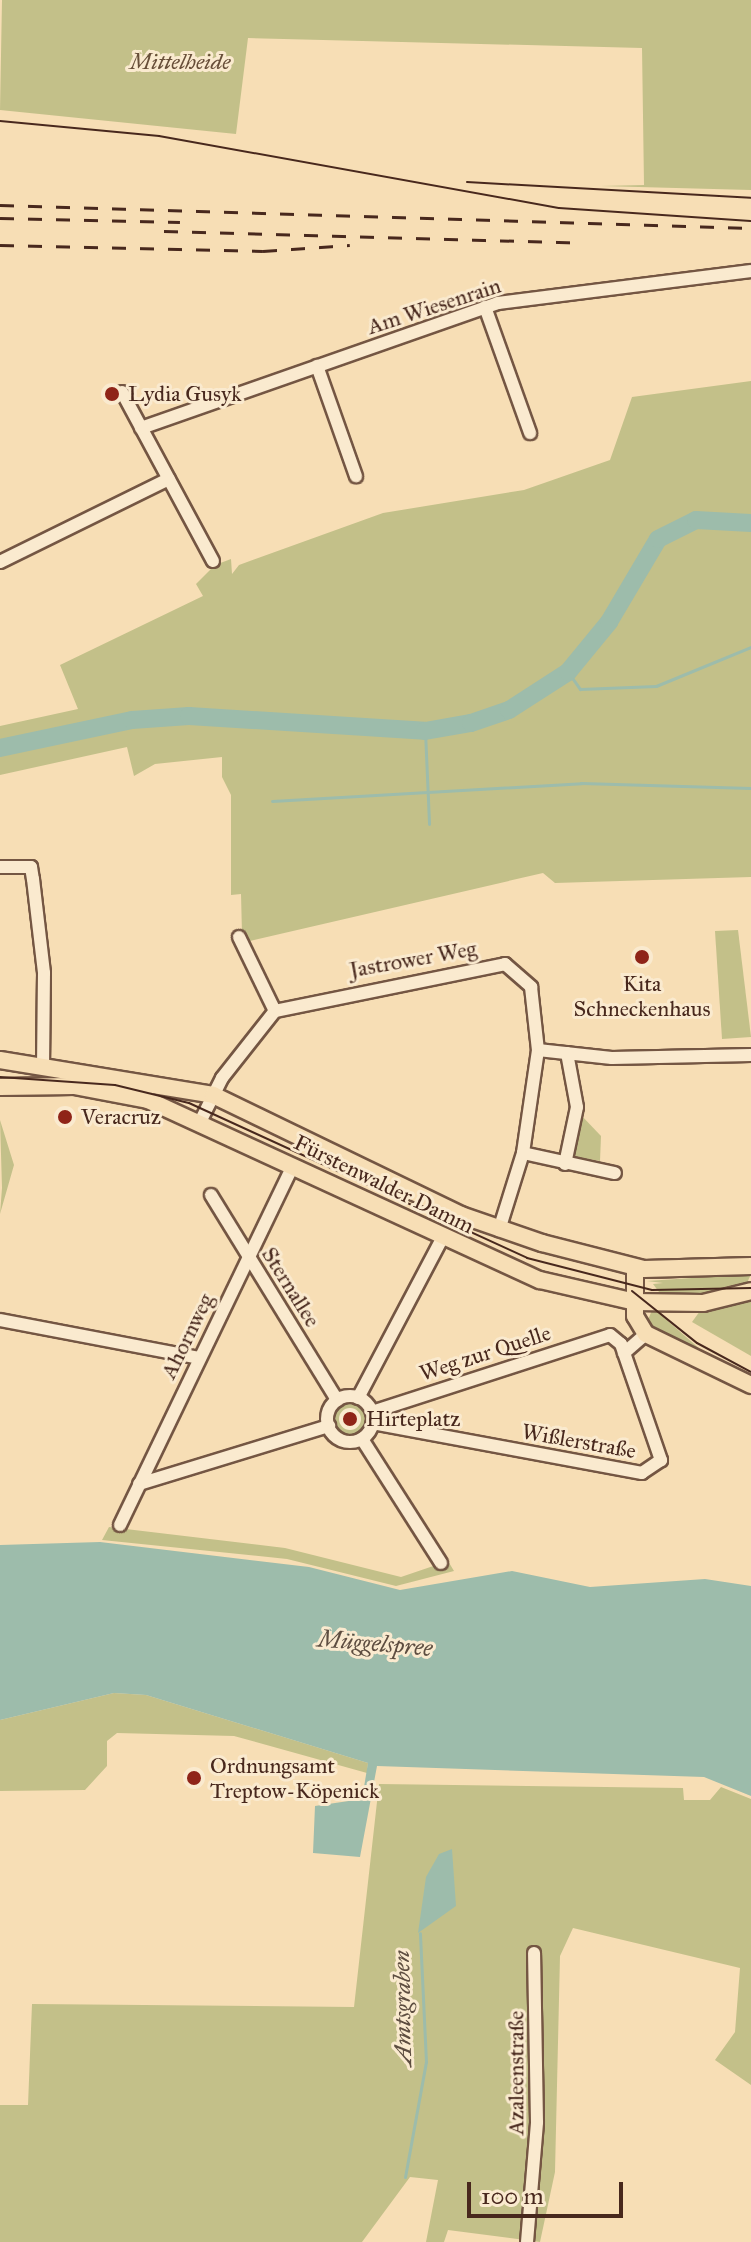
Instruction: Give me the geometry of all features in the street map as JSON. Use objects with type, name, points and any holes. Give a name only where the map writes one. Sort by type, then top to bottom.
[{"type":"main road","name":"Fürstenwalder Damm","points":[[0,1060],[43,1063],[213,1095],[499,1230],[635,1268],[751,1266]]},
{"type":"main road","name":"Fürstenwalder Damm","points":[[0,1087],[74,1086],[201,1120],[443,1237],[540,1280],[635,1302],[703,1303],[751,1291]]},
{"type":"main road","points":[[635,1268],[635,1302],[646,1334],[751,1385]]},
{"type":"street","name":"Am Wiesenrain","points":[[141,428],[485,307],[751,271]]},
{"type":"street","points":[[485,307],[530,433]]},
{"type":"street","points":[[317,366],[356,476]]},
{"type":"street","points":[[122,392],[213,561]]},
{"type":"street","points":[[0,562],[169,479]]},
{"type":"street","points":[[0,867],[31,867],[44,973],[43,1063]]},
{"type":"street","points":[[201,1120],[213,1095],[275,1011],[239,937]]},
{"type":"street","name":"Jastrower Weg","points":[[275,1011],[505,964],[531,987],[538,1050],[523,1153],[499,1230]]},
{"type":"street","points":[[538,1050],[751,1055]]},
{"type":"street","points":[[565,1164],[577,1107],[567,1053]]},
{"type":"street","points":[[523,1153],[615,1173]]},
{"type":"street","name":"Ahornweg","points":[[120,1525],[293,1165]]},
{"type":"street","name":"Sternallee","points":[[211,1195],[337,1400]]},
{"type":"street","points":[[358,1398],[443,1237]]},
{"type":"street","points":[[0,1320],[199,1358]]},
{"type":"street","points":[[624,1353],[646,1334]]},
{"type":"street","name":"Wißlerstraße","points":[[372,1417],[651,1471],[659,1453],[624,1353],[610,1335]]},
{"type":"street","name":"Weg zur Quelle","points":[[372,1417],[610,1335]]},
{"type":"street","points":[[329,1426],[337,1400],[358,1398]]},
{"type":"street","points":[[358,1398],[372,1417],[362,1439]]},
{"type":"street","points":[[139,1484],[329,1426]]},
{"type":"street","points":[[329,1426],[342,1440],[362,1439]]},
{"type":"street","points":[[362,1439],[441,1563]]},
{"type":"street","name":"Azaleenstraße","points":[[527,2242],[537,2122],[534,1953]]},
{"type":"green space","name":"Mittelheide","points":[[2,0],[751,0],[751,190],[601,186],[644,185],[642,48],[248,38],[236,134],[0,110]]},
{"type":"green space","points":[[751,381],[751,877],[555,883],[543,873],[250,941],[242,934],[241,894],[231,895],[231,795],[222,777],[222,757],[155,764],[134,776],[127,747],[0,775],[0,726],[78,709],[60,665],[203,596],[196,584],[215,565],[231,559],[232,574],[239,565],[383,513],[524,490],[610,460],[632,397]]},
{"type":"green space","points":[[738,930],[751,1037],[722,1039],[715,931]]},
{"type":"green space","points":[[579,1113],[601,1136],[600,1161],[572,1156]]},
{"type":"green space","points":[[0,1120],[14,1165],[0,1214],[2,1188]]},
{"type":"green space","points":[[751,1274],[743,1292],[665,1300],[653,1284],[663,1283],[647,1281]]},
{"type":"green space","points":[[751,1300],[751,1356],[692,1322],[700,1311]]},
{"type":"green space","points":[[653,1308],[701,1350],[751,1380],[654,1330],[647,1322]]},
{"type":"green space","points":[[350,1401],[363,1406],[368,1419],[363,1432],[350,1437],[337,1432],[332,1419],[337,1406]]},
{"type":"green space","points":[[109,1527],[285,1548],[401,1577],[448,1561],[454,1571],[396,1586],[287,1559],[102,1540]]},
{"type":"green space","points":[[114,1693],[146,1695],[368,1763],[367,1773],[234,1736],[117,1733],[107,1741],[107,1766],[85,1790],[0,1791],[0,1720]]},
{"type":"green space","points":[[379,1784],[683,1788],[684,1800],[710,1800],[721,1787],[751,1799],[751,2085],[715,2060],[735,2032],[740,1968],[573,1928],[560,1956],[555,2172],[540,2242],[448,2230],[444,2242],[426,2242],[438,2180],[410,2177],[362,2242],[0,2242],[0,2105],[28,2105],[32,2004],[354,2007]]},
{"type":"water","name":"Müggelspree","points":[[100,1542],[309,1567],[400,1590],[512,1571],[590,1587],[705,1579],[751,1586],[751,1796],[704,1777],[377,1766],[360,1857],[313,1853],[315,1806],[362,1799],[368,1763],[146,1695],[114,1693],[0,1720],[0,1545]]},
{"type":"water","points":[[452,1849],[456,1906],[418,1933],[426,1877],[439,1854]]},
{"type":"waterway","points":[[0,748],[132,720],[189,716],[425,731],[471,723],[509,710],[568,672],[609,622],[658,539],[696,520],[751,523]]},
{"type":"waterway","points":[[568,672],[580,689],[656,686],[751,647]]},
{"type":"waterway","points":[[425,731],[429,824]]},
{"type":"waterway","points":[[272,801],[581,783],[751,788]]},
{"type":"waterway","name":"Amtsgraben","points":[[405,2177],[426,2062],[420,1933]]},
{"type":"tram line","points":[[0,121],[159,136],[559,208],[751,221]]},
{"type":"tram line","points":[[467,182],[751,198]]},
{"type":"tram line","points":[[0,1077],[115,1085],[189,1103],[527,1258],[652,1290],[751,1288]]},
{"type":"tram line","points":[[632,1291],[697,1343],[751,1372]]},
{"type":"railway","points":[[0,205],[751,228]]},
{"type":"railway","points":[[0,218],[180,222]]},
{"type":"railway","points":[[164,231],[584,243]]},
{"type":"railway","points":[[0,245],[263,251],[350,245]]},
{"type":"place","name":"Lydia Gusyk","points":[[112,394]]},
{"type":"place","name":"Kita Schneckenhaus","points":[[642,957]]},
{"type":"place","name":"Veracruz","points":[[65,1117]]},
{"type":"place","name":"Hirteplatz","points":[[350,1419]]},
{"type":"place","name":"Ordnungsamt Treptow-Köpenick","points":[[194,1778]]}]
